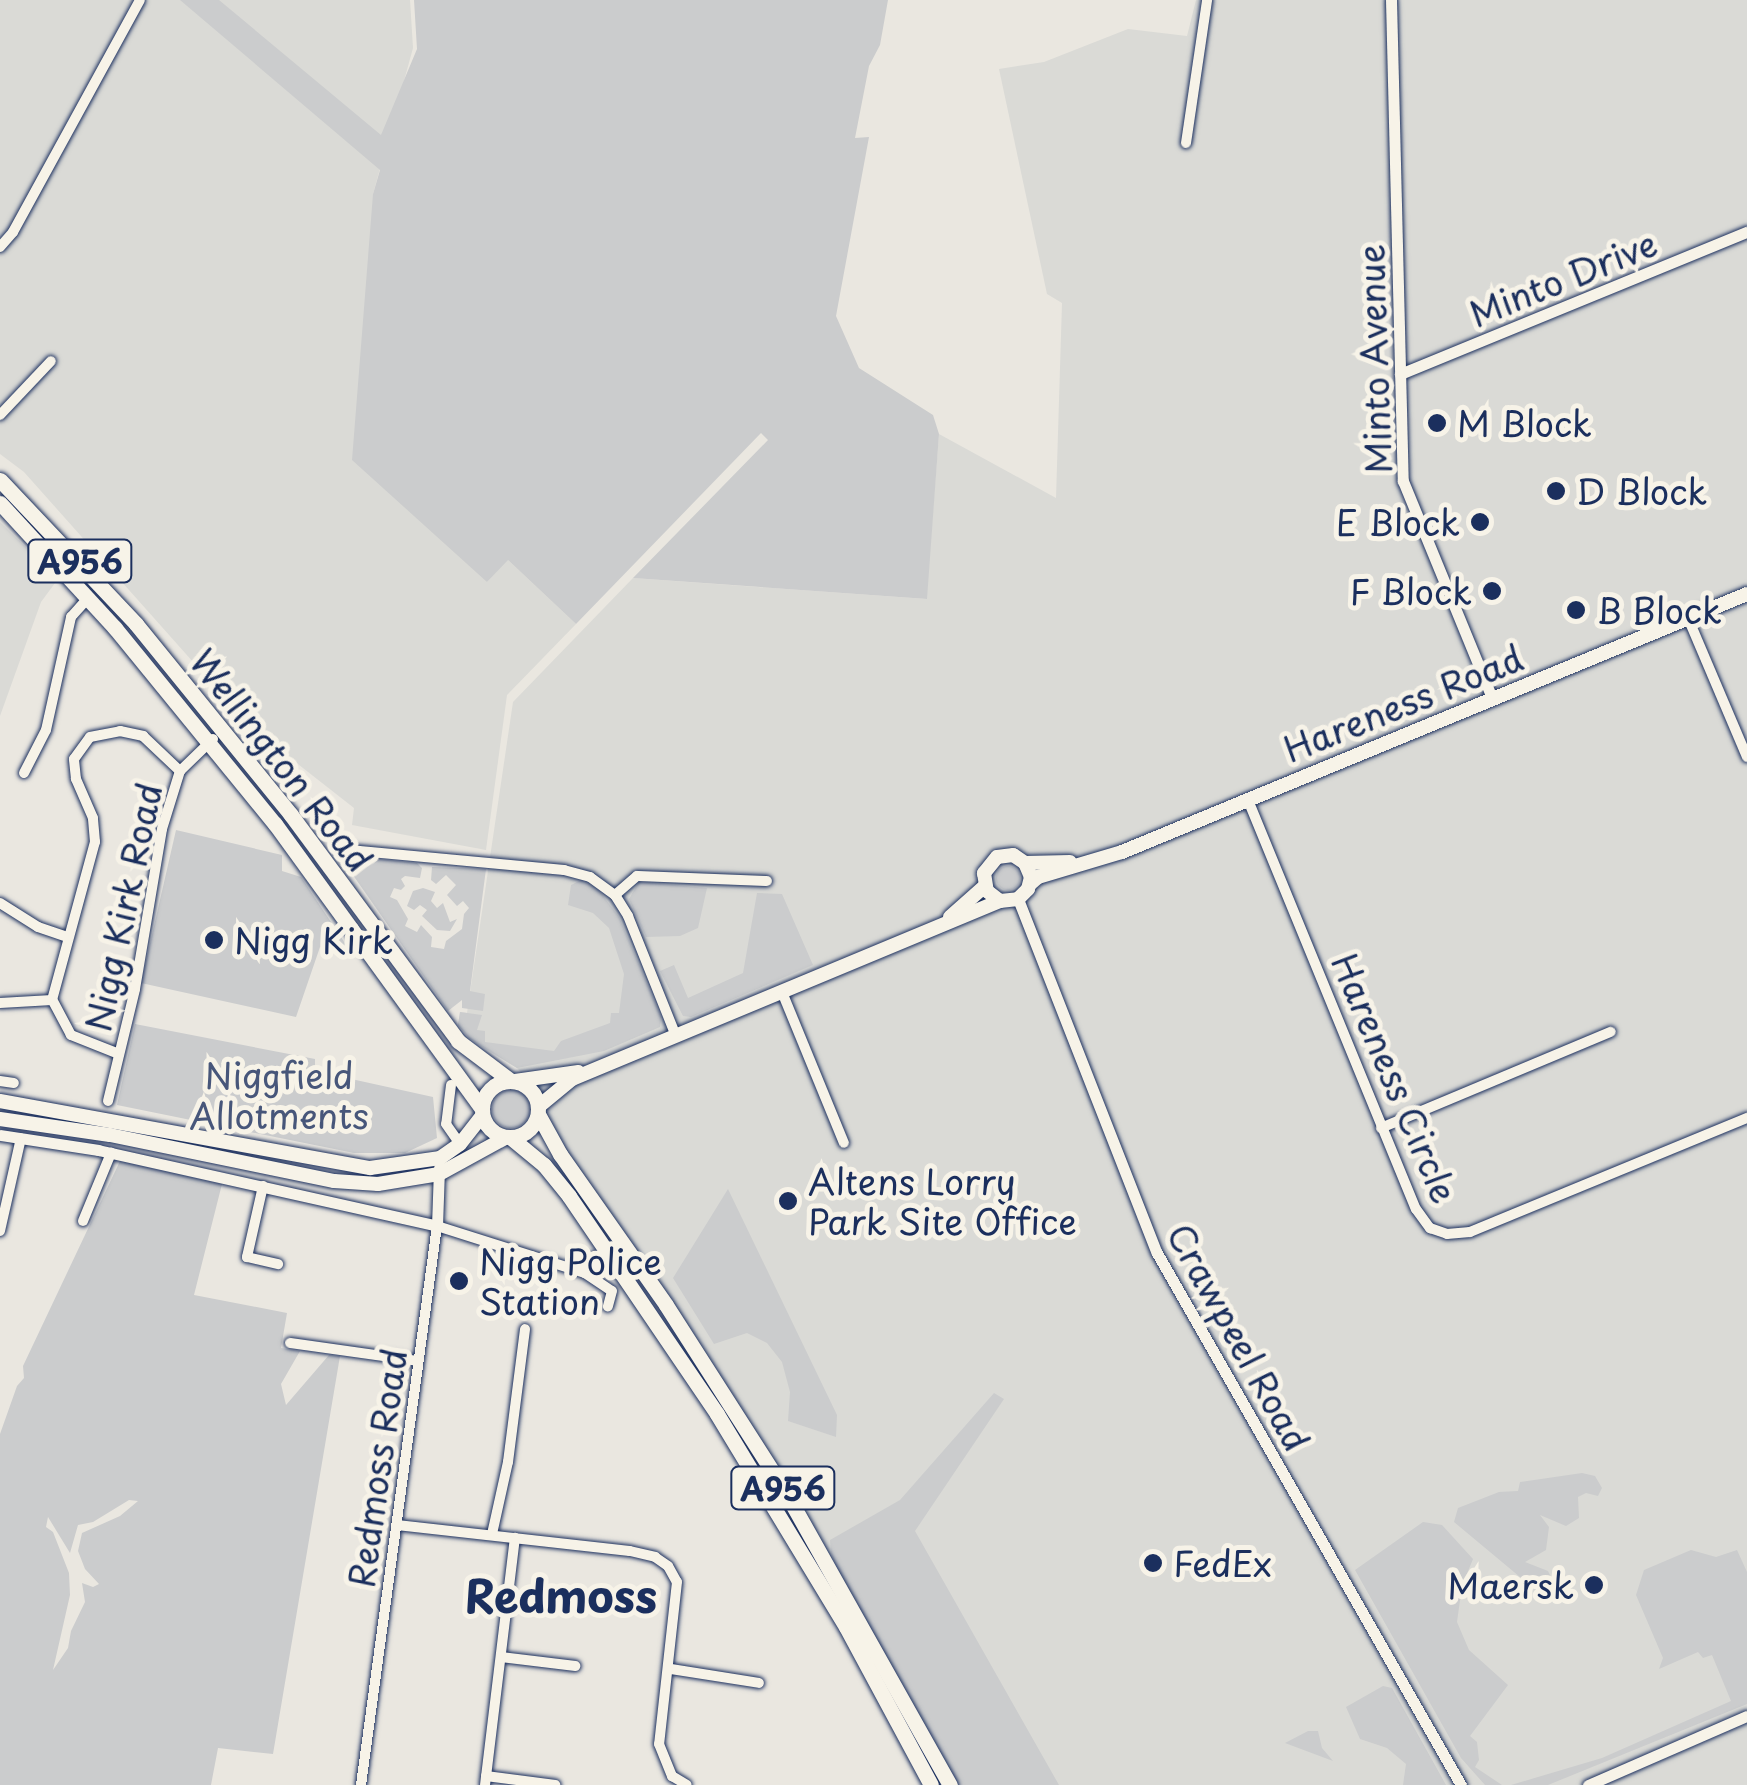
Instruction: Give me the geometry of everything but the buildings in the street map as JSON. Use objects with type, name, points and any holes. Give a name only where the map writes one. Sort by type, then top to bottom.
[{"type":"main road","name":"Wellington Road","points":[[0,480],[100,584],[215,737],[482,1112]]},
{"type":"main road","name":"Wellington Road","points":[[0,503],[314,846],[458,1041],[513,1081]]},
{"type":"main road","name":"Hareness Road","points":[[1030,884],[1080,863],[1122,852],[1747,594]]},
{"type":"main road","points":[[0,1119],[110,1134],[334,1181],[378,1184],[439,1174],[508,1137],[528,1131],[538,1110],[563,1084],[938,928],[1000,901],[1018,899],[1030,884],[1026,863],[1013,855],[997,857],[986,868],[985,886],[938,928]]},
{"type":"main road","name":"Hareness Road","points":[[1026,863],[1080,863]]},
{"type":"main road","points":[[985,886],[1000,901]]},
{"type":"main road","points":[[0,1102],[65,1110],[349,1166],[410,1165],[440,1158],[460,1144],[482,1112],[490,1089],[513,1081],[590,1072]]},
{"type":"main road","name":"A956","points":[[513,1081],[531,1090],[560,1154],[676,1319],[786,1494],[950,1785]]},
{"type":"main road","name":"A956","points":[[482,1112],[491,1130],[508,1137],[544,1165],[569,1196],[717,1414],[846,1627],[931,1785]]},
{"type":"street","points":[[0,246],[12,232],[140,0]]},
{"type":"street","points":[[1186,143],[1208,0]]},
{"type":"street","name":"Minto Avenue","points":[[1391,0],[1403,480],[1492,698]]},
{"type":"street","name":"Minto Drive","points":[[1400,374],[1747,232]]},
{"type":"street","points":[[0,415],[51,361]]},
{"type":"street","points":[[24,773],[46,730],[71,616],[89,598]]},
{"type":"street","points":[[1688,618],[1747,757]]},
{"type":"street","name":"Nigg Kirk Road","points":[[119,1054],[72,1035],[52,1000],[95,842],[93,818],[74,768],[82,743],[98,733],[132,733],[146,738],[180,770]]},
{"type":"street","name":"Nigg Kirk Road","points":[[108,1101],[162,829],[180,770],[215,737]]},
{"type":"street","name":"Hareness Circle","points":[[1248,800],[1381,1128],[1424,1222],[1438,1232],[1459,1235],[1747,1118]]},
{"type":"street","points":[[349,850],[574,872],[590,877],[615,895],[628,916],[676,1036]]},
{"type":"street","points":[[615,895],[638,876],[766,881]]},
{"type":"street","name":"Crawpeel Road","points":[[1018,899],[1157,1253],[1462,1783]]},
{"type":"street","name":"Nigg Kirk Road","points":[[0,904],[38,927],[67,937]]},
{"type":"street","points":[[782,992],[844,1142]]},
{"type":"street","name":"Nigg Kirk Road","points":[[0,1003],[52,1000]]},
{"type":"street","points":[[1381,1128],[1610,1032]]},
{"type":"street","points":[[0,1081],[14,1083]]},
{"type":"street","points":[[451,1085],[447,1128],[460,1144]]},
{"type":"street","points":[[448,1108],[461,1110]]},
{"type":"street","points":[[0,1135],[112,1153],[437,1226],[585,1273],[612,1292],[608,1306]]},
{"type":"street","points":[[0,1231],[21,1138]]},
{"type":"street","points":[[83,1221],[112,1153]]},
{"type":"street","name":"Redmoss Road","points":[[362,1785],[437,1226],[440,1158]]},
{"type":"street","points":[[263,1186],[248,1257],[278,1264]]},
{"type":"street","points":[[585,1273],[594,1257]]},
{"type":"street","points":[[492,1534],[508,1462],[525,1329]]},
{"type":"street","points":[[290,1343],[418,1361]]},
{"type":"street","points":[[398,1524],[630,1551],[661,1560],[678,1582],[671,1669],[659,1744],[666,1765],[686,1785]]},
{"type":"street","points":[[514,1538],[485,1780],[556,1785]]},
{"type":"street","points":[[500,1657],[575,1666]]},
{"type":"street","points":[[671,1669],[759,1684]]},
{"type":"street","points":[[1588,1785],[1747,1716]]},
{"type":"shaded area","points":[[0,0],[410,0],[413,48],[373,194],[487,582],[507,559],[576,624],[507,695],[486,850],[352,825],[354,808],[280,750],[210,681],[24,472],[0,454]]},
{"type":"shaded area","points":[[1196,0],[1747,0],[1747,1785],[950,1785],[875,1646],[538,1114],[545,1098],[517,1068],[475,1043],[458,1025],[460,1012],[467,1013],[513,702],[633,578],[926,599],[939,434],[1056,498],[1062,303],[1047,294],[999,69],[1044,62],[1128,29],[1187,36]]},
{"type":"shaded area","points":[[0,522],[58,579],[41,602],[0,716]]},
{"type":"green space","points":[[180,0],[219,0],[381,135],[417,49],[414,0],[888,0],[880,45],[869,66],[855,138],[869,137],[836,316],[859,368],[933,415],[939,434],[927,599],[633,578],[768,440],[761,433],[576,624],[508,560],[487,582],[352,460],[373,194],[380,170]]},
{"type":"green space","points":[[176,830],[282,855],[282,871],[301,877],[343,940],[352,958],[320,947],[296,1017],[141,983]]},
{"type":"green space","points":[[329,848],[358,857],[417,863],[422,868],[420,878],[405,876],[401,879],[405,886],[401,890],[394,888],[390,897],[397,900],[408,919],[405,926],[417,932],[421,925],[432,937],[431,947],[444,949],[446,941],[462,929],[469,908],[463,901],[457,906],[447,895],[456,885],[446,875],[436,884],[431,880],[432,867],[486,869],[470,991],[485,994],[483,1011],[462,1008],[462,1000],[448,1011],[348,868]]},
{"type":"green space","points":[[1008,866],[1020,878],[1008,890],[996,878]]},
{"type":"green space","points":[[581,880],[597,888],[619,917],[661,1017],[660,1027],[604,1051],[517,1068],[469,1038],[458,1025],[460,1012],[482,1015],[477,1030],[485,1031],[485,1042],[554,1051],[561,1041],[610,1023],[611,1013],[619,1013],[624,974],[609,928],[593,913],[568,905],[571,885]]},
{"type":"green space","points":[[639,882],[707,888],[698,928],[680,936],[646,937],[629,899]]},
{"type":"green space","points":[[423,888],[435,892],[431,901],[437,908],[443,903],[450,922],[457,919],[450,931],[437,930],[422,916],[427,910],[420,905],[414,910],[407,906],[413,891]]},
{"type":"green space","points":[[757,893],[782,894],[813,965],[691,1017],[683,1016],[660,971],[674,965],[688,998],[743,973]]},
{"type":"green space","name":"Niggfield Allotments","points":[[135,1024],[315,1059],[315,1071],[433,1097],[437,1138],[405,1153],[354,1153],[117,1105]]},
{"type":"green space","points":[[511,1090],[524,1096],[530,1109],[524,1122],[511,1128],[498,1122],[492,1109],[498,1096]]},
{"type":"green space","points":[[120,1161],[222,1184],[194,1295],[287,1313],[281,1348],[300,1351],[281,1384],[286,1405],[329,1355],[340,1356],[273,1754],[218,1748],[211,1785],[0,1785],[0,1434],[17,1386],[24,1378],[23,1366]],"holes":[[[129,1500],[138,1501],[120,1516],[82,1533],[78,1551],[85,1569],[99,1584],[93,1587],[82,1583],[85,1602],[71,1631],[68,1648],[53,1670],[70,1595],[69,1573],[53,1532],[46,1527],[48,1517],[70,1553],[78,1525],[93,1522]]]},
{"type":"green space","points":[[728,1189],[837,1415],[836,1437],[788,1421],[790,1392],[782,1362],[767,1343],[747,1333],[714,1344],[673,1278]]},
{"type":"green space","points":[[994,1393],[1004,1399],[915,1531],[1059,1785],[950,1785],[846,1595],[831,1552],[830,1540],[900,1500]]},
{"type":"green space","points":[[1582,1473],[1595,1476],[1602,1488],[1598,1496],[1586,1493],[1578,1497],[1579,1518],[1566,1526],[1540,1515],[1549,1527],[1546,1550],[1525,1562],[1548,1571],[1556,1587],[1538,1592],[1454,1522],[1458,1508],[1499,1492],[1518,1491],[1520,1482]]},
{"type":"green space","points":[[1423,1522],[1442,1525],[1473,1559],[1462,1586],[1457,1622],[1469,1650],[1508,1685],[1470,1736],[1477,1742],[1479,1760],[1475,1767],[1502,1785],[1485,1785],[1461,1758],[1355,1570]]},
{"type":"green space","points":[[1691,1550],[1716,1557],[1737,1550],[1747,1572],[1747,1704],[1548,1785],[1511,1785],[1602,1758],[1731,1701],[1712,1655],[1703,1658],[1698,1652],[1659,1669],[1663,1658],[1636,1595],[1644,1570]]},
{"type":"green space","points":[[1383,1686],[1392,1688],[1446,1785],[1403,1785],[1406,1764],[1387,1748],[1360,1739],[1346,1707]]},
{"type":"green space","points":[[1308,1731],[1318,1731],[1322,1748],[1333,1761],[1285,1743]]},
{"type":"place","name":"M Block","points":[[1437,423]]},
{"type":"place","name":"D Block","points":[[1556,491]]},
{"type":"place","name":"E Block","points":[[1480,522]]},
{"type":"place","name":"F Block","points":[[1492,591]]},
{"type":"place","name":"B Block","points":[[1576,610]]},
{"type":"place","name":"Nigg Kirk","points":[[214,940]]},
{"type":"place","name":"Altens Lorry Park Site Office","points":[[788,1201]]},
{"type":"place","name":"Nigg Police Station","points":[[459,1281]]},
{"type":"place","name":"FedEx","points":[[1153,1563]]},
{"type":"place","name":"Maersk","points":[[1594,1585]]},
{"type":"district","name":"Redmoss","points":[[561,1595]]}]
